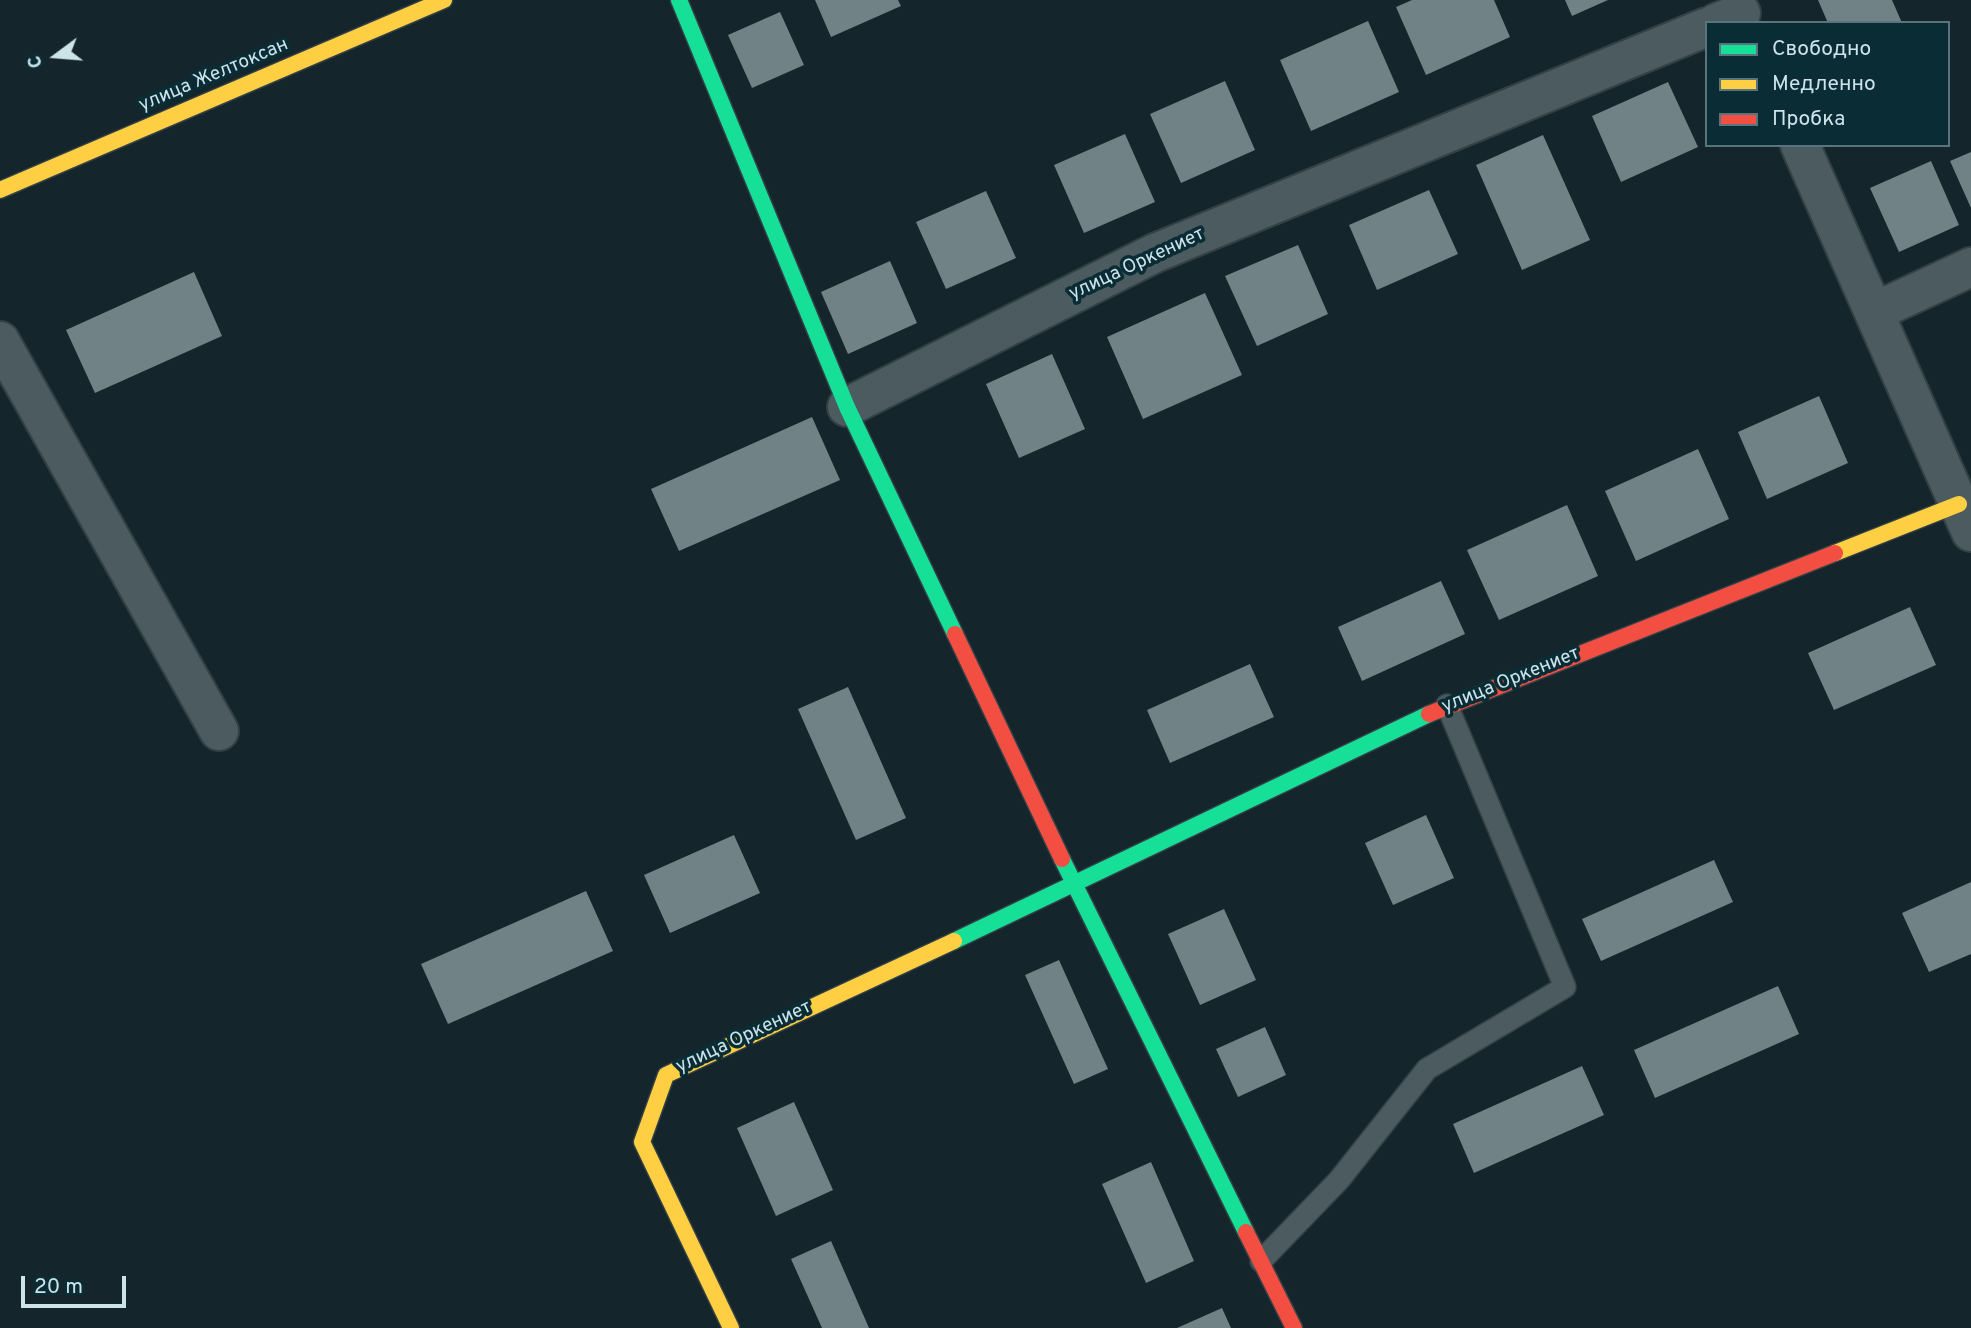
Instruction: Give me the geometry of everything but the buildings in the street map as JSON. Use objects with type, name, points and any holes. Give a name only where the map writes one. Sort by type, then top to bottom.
[{"type":"street","name":"улица Желтоксан","points":[[0,190],[444,0]]},
{"type":"street","points":[[679,0],[848,407],[1074,885],[1294,1328]]},
{"type":"street","name":"улица Оркениет","points":[[848,407],[1155,253],[1705,27]]},
{"type":"street","name":"улица Оркениет","points":[[731,1328],[642,1142],[666,1075],[1074,885],[1447,705],[1965,518],[1801,147]]},
{"type":"street","points":[[1874,312],[1971,267]]},
{"type":"street","points":[[0,341],[219,731]]},
{"type":"lane","points":[[1261,1261],[1339,1180],[1427,1069],[1565,987],[1447,705]]},
{"type":"traffic: fast","points":[[679,0],[847,407],[955,634]]},
{"type":"traffic: fast","points":[[954,941],[1429,714]]},
{"type":"traffic: fast","points":[[1062,859],[1246,1232]]},
{"type":"traffic: slow","points":[[0,190],[444,0]]},
{"type":"traffic: slow","points":[[1835,553],[1959,504]]},
{"type":"traffic: slow","points":[[731,1328],[642,1142],[666,1075],[954,941]]},
{"type":"traffic: jam","points":[[1429,714],[1835,553]]},
{"type":"traffic: jam","points":[[955,634],[1062,859]]},
{"type":"traffic: jam","points":[[1246,1232],[1294,1328]]}]
